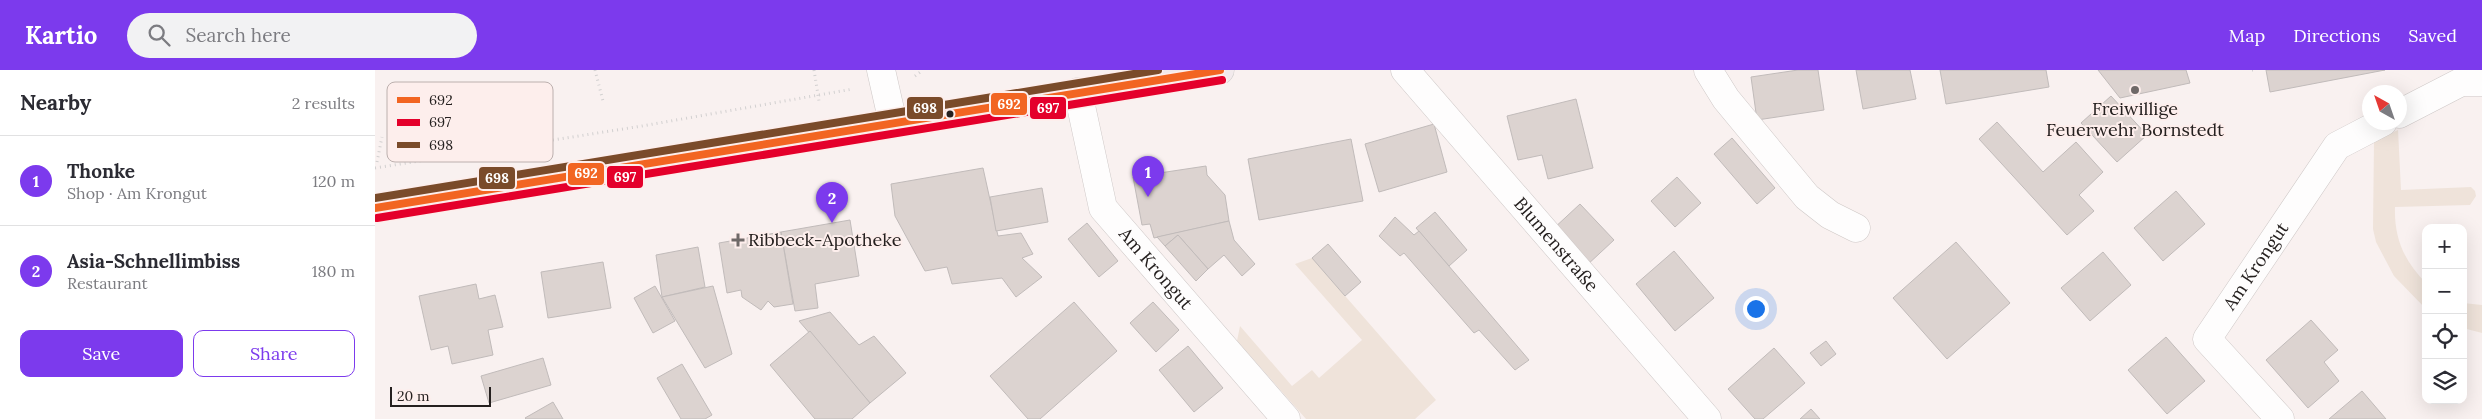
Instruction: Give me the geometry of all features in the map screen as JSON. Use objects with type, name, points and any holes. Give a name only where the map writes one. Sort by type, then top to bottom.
[{"type":"main road","points":[[375,208],[1078,92],[1116,78],[1219,70]]},
{"type":"street","points":[[881,70],[893,122]]},
{"type":"street","name":"Blumenstraße","points":[[1405,70],[1707,419]]},
{"type":"street","points":[[1708,70],[1726,99],[1807,197],[1829,215],[1856,228]]},
{"type":"street","points":[[2407,110],[2461,82],[2482,82]]},
{"type":"street","name":"Am Krongut","points":[[1078,92],[1103,208],[1286,419]]},
{"type":"street","name":"Am Krongut","points":[[2280,419],[2207,339],[2337,146],[2368,130]]},
{"type":"path","points":[[595,70],[603,100]]},
{"type":"path","points":[[814,70],[819,101]]},
{"type":"path","points":[[553,140],[856,89]]},
{"type":"path","points":[[377,162],[382,137]]},
{"type":"path","points":[[375,168],[414,162]]},
{"type":"shaded area","points":[[2398,130],[2401,190],[2471,187],[2475,191],[2476,196],[2470,205],[2395,207],[2396,229],[2402,248],[2406,257],[2422,279],[2422,305],[2394,276],[2376,242],[2373,229],[2374,141]]},
{"type":"shaded area","points":[[1312,258],[1436,400],[1415,419],[1306,419],[1237,341],[1240,326],[1292,386],[1312,370],[1319,378],[1362,340],[1295,264]]},
{"type":"shaded area","points":[[2467,303],[2482,305],[2482,333],[2467,329]]},
{"type":"building","points":[[1798,70],[1818,70],[1824,110],[1757,120],[1751,77]]},
{"type":"building","points":[[1856,70],[1910,70],[1916,99],[1863,109]]},
{"type":"building","points":[[1940,70],[2046,70],[2049,87],[1946,104]]},
{"type":"building","name":"Freiwillige Feuerwehr Bornstedt","points":[[2098,70],[2186,70],[2190,83],[2120,98]]},
{"type":"building","points":[[2266,70],[2385,70],[2270,92]]},
{"type":"building","points":[[2111,96],[2147,135],[2117,162],[2081,123]]},
{"type":"building","points":[[1576,99],[1593,168],[1548,179],[1542,155],[1518,160],[1507,116]]},
{"type":"building","points":[[1997,122],[2043,172],[2076,142],[2103,172],[2079,195],[2094,211],[2067,235],[1979,139]]},
{"type":"building","points":[[1434,124],[1447,172],[1379,192],[1365,144]]},
{"type":"building","points":[[1732,138],[1775,188],[1757,204],[1714,154]]},
{"type":"building","points":[[1351,139],[1363,201],[1259,220],[1248,159]]},
{"type":"building","points":[[1206,166],[1207,175],[1225,195],[1229,221],[1154,238],[1150,224],[1142,225],[1133,177]]},
{"type":"building","points":[[983,168],[998,236],[1021,233],[1033,254],[1022,258],[1042,277],[1016,297],[1002,278],[952,284],[947,267],[925,271],[895,216],[891,184]]},
{"type":"building","points":[[1677,177],[1701,203],[1675,227],[1651,201]]},
{"type":"building","points":[[1042,188],[1048,222],[996,231],[990,197]]},
{"type":"building","points":[[2176,191],[2205,224],[2163,261],[2134,228]]},
{"type":"building","points":[[1580,204],[1614,240],[1586,266],[1552,230]]},
{"type":"building","points":[[1435,212],[1467,250],[1449,266],[1416,228]]},
{"type":"building","points":[[1395,217],[1414,235],[1419,231],[1529,360],[1515,370],[1479,330],[1474,333],[1404,253],[1400,256],[1379,236]]},
{"type":"building","points":[[850,220],[859,276],[815,284],[818,308],[795,311],[781,232]]},
{"type":"building","points":[[1229,221],[1234,240],[1255,264],[1242,276],[1224,255],[1208,269],[1178,235],[1165,246],[1157,237]]},
{"type":"building","points":[[1087,223],[1118,261],[1099,277],[1068,239]]},
{"type":"building","points":[[781,232],[793,304],[774,307],[768,301],[761,310],[742,297],[741,290],[727,293],[719,243]]},
{"type":"building","points":[[1178,235],[1208,269],[1196,281],[1165,246]]},
{"type":"building","points":[[1956,242],[2010,303],[1947,359],[1893,298]]},
{"type":"building","points":[[1328,244],[1361,282],[1345,296],[1312,258]]},
{"type":"building","points":[[698,247],[705,287],[662,297],[656,255]]},
{"type":"building","points":[[1674,251],[1714,298],[1675,331],[1636,284]]},
{"type":"building","points":[[2103,252],[2131,285],[2090,321],[2061,288]]},
{"type":"building","points":[[603,262],[611,308],[548,318],[541,272]]},
{"type":"building","points":[[476,284],[479,299],[495,295],[503,327],[488,330],[493,355],[452,364],[448,346],[431,350],[419,296]]},
{"type":"building","points":[[655,286],[675,321],[653,333],[634,298]]},
{"type":"building","points":[[713,286],[732,354],[705,368],[662,297]]},
{"type":"building","points":[[1074,302],[1117,351],[1040,419],[1028,419],[990,376]]},
{"type":"building","points":[[1153,302],[1179,330],[1156,352],[1130,323]]},
{"type":"building","points":[[830,312],[859,345],[874,336],[906,373],[870,403],[799,321]]},
{"type":"building","points":[[2311,320],[2338,350],[2324,362],[2339,381],[2308,408],[2266,360]]},
{"type":"building","points":[[810,331],[870,403],[852,419],[815,419],[770,365]]},
{"type":"building","points":[[2166,337],[2205,381],[2167,414],[2128,370]]},
{"type":"building","points":[[1826,341],[1836,354],[1821,366],[1810,353]]},
{"type":"building","points":[[1188,346],[1223,388],[1194,412],[1159,370]]},
{"type":"building","points":[[1774,348],[1805,383],[1763,419],[1755,419],[1728,389]]},
{"type":"building","points":[[543,358],[551,385],[489,403],[481,376]]},
{"type":"building","points":[[682,364],[712,415],[705,419],[681,419],[657,378]]},
{"type":"building","points":[[2362,391],[2386,419],[2329,419]]},
{"type":"building","points":[[553,402],[563,419],[525,418]]},
{"type":"building","points":[[1811,409],[1820,419],[1800,419]]},
{"type":"transit line","name":"698","points":[[375,198],[1158,70]]},
{"type":"transit line","name":"692","points":[[375,208],[1220,70]]},
{"type":"transit line","name":"697","points":[[377,218],[1222,80]]},
{"type":"place","name":"Freiwillige Feuerwehr Bornstedt","points":[[2135,90]]},
{"type":"place","name":"Thonke","points":[[1148,197]]},
{"type":"place","name":"Asia-Schnellimbiss","points":[[832,223]]},
{"type":"place","name":"Ribbeck-Apotheke","points":[[738,240]]}]
